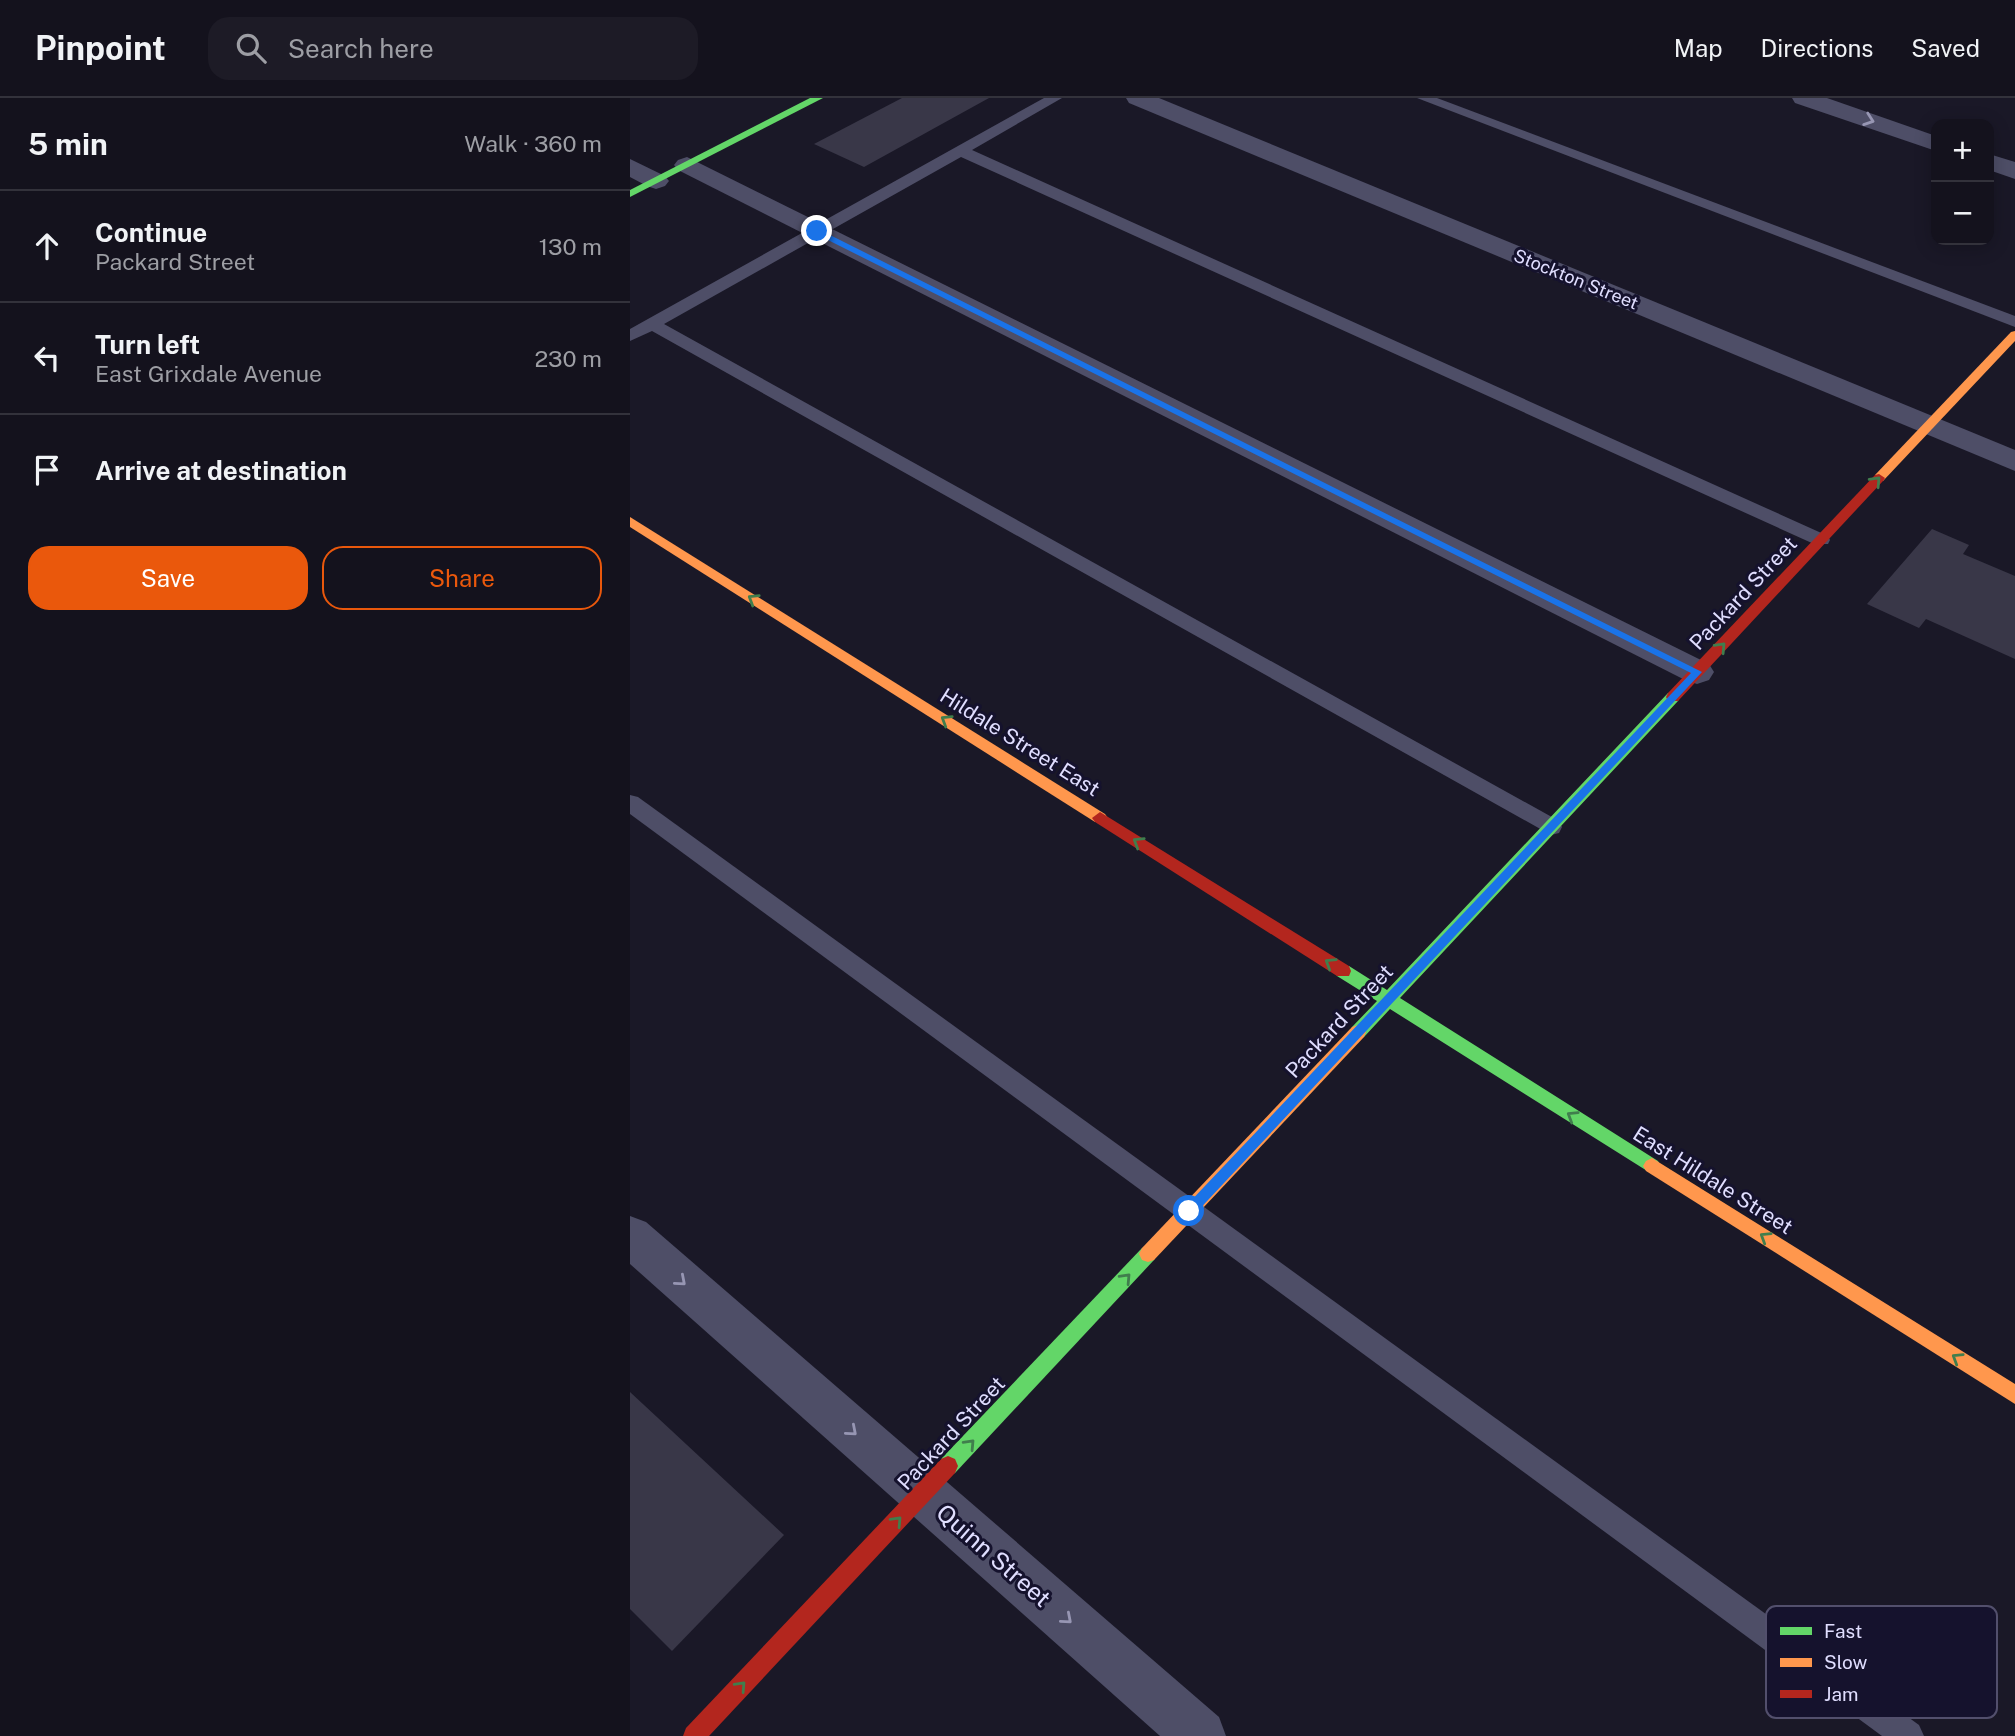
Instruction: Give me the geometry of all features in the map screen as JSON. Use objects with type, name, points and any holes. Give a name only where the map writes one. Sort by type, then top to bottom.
[{"type":"street","points":[[630,194],[818,98]]},
{"type":"street","name":"Stockton Street","points":[[1138,98],[2015,461]]},
{"type":"street","points":[[1804,98],[1931,142]]},
{"type":"street","points":[[1994,164],[2015,171]]},
{"type":"street","points":[[687,165],[1697,672]]},
{"type":"street","points":[[630,167],[656,181]]},
{"type":"street","name":"Packard Street","points":[[694,1736],[2015,334]]},
{"type":"street","name":"Hildale Street East","points":[[630,521],[1388,1000]]},
{"type":"street","name":"East Hildale Street","points":[[1388,1000],[2015,1395]]},
{"type":"street","name":"Quinn Street","points":[[630,1236],[1200,1736]]},
{"type":"lane","points":[[630,335],[1055,98]]},
{"type":"lane","points":[[1424,98],[2015,323]]},
{"type":"lane","points":[[961,151],[1821,540]]},
{"type":"lane","points":[[652,324],[1550,827]]},
{"type":"lane","points":[[630,803],[1766,1632]]},
{"type":"lane","points":[[1883,1718],[1908,1736]]},
{"type":"building","points":[[902,98],[989,98],[864,167],[814,144]]},
{"type":"building","points":[[1932,529],[1969,545],[1963,554],[2015,576],[2015,659],[1926,619],[1919,628],[1867,604]]},
{"type":"building","points":[[630,1392],[784,1535],[672,1651],[630,1609]]},
{"type":"traffic: fast","points":[[630,194],[818,98]]},
{"type":"traffic: fast","points":[[1358,1032],[1673,697]]},
{"type":"traffic: fast","points":[[1343,971],[1652,1166]]},
{"type":"traffic: fast","points":[[948,1466],[1148,1254]]},
{"type":"traffic: slow","points":[[1879,478],[2015,334]]},
{"type":"traffic: slow","points":[[630,521],[1100,818]]},
{"type":"traffic: slow","points":[[1148,1254],[1358,1032]]},
{"type":"traffic: slow","points":[[1652,1166],[2015,1395]]},
{"type":"traffic: jam","points":[[1673,697],[1879,478]]},
{"type":"traffic: jam","points":[[1100,818],[1343,971]]},
{"type":"traffic: jam","points":[[694,1736],[948,1466]]},
{"type":"route","points":[[817,231],[1697,672],[1189,1211]]}]
